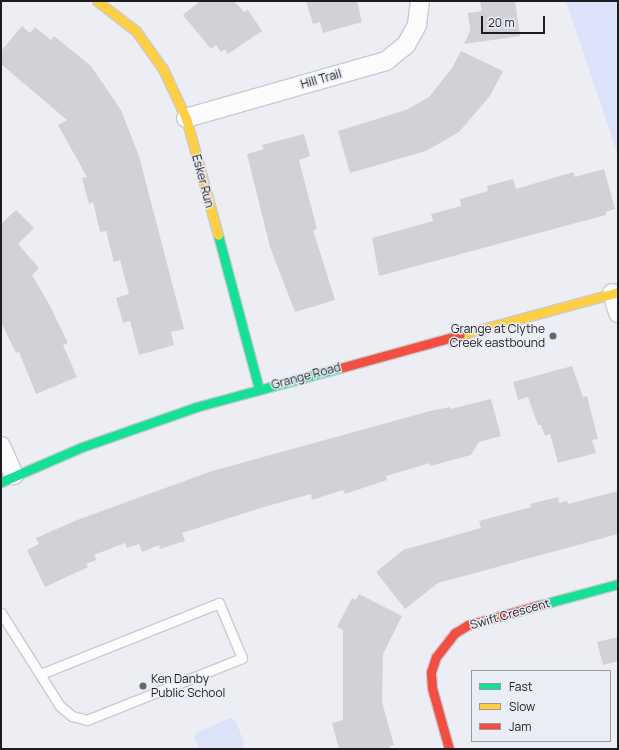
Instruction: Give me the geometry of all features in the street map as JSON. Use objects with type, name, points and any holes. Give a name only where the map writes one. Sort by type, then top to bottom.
[{"type":"street","name":"Esker Run","points":[[97,1],[136,31],[163,69],[186,118],[259,389]]},
{"type":"street","name":"Hill Trail","points":[[186,118],[386,61],[406,45],[417,25],[420,1]]},
{"type":"street","name":"Grange Road","points":[[7,478],[161,418],[259,389],[615,292]]},
{"type":"street","points":[[615,292],[618,313]]},
{"type":"street","points":[[1,446],[7,478]]},
{"type":"street","name":"Swift Crescent","points":[[449,749],[432,688],[431,672],[436,656],[455,633],[468,625],[618,584]]},
{"type":"lane","points":[[1,613],[42,674],[60,706],[72,716],[87,720],[242,658],[219,603],[42,674]]},
{"type":"shaded area","points":[[566,1],[618,1],[618,155]]},
{"type":"shaded area","points":[[230,718],[236,721],[244,743],[242,749],[200,749],[194,737],[198,732]]},
{"type":"building","points":[[200,1],[234,1],[244,12],[248,10],[262,31],[228,54],[225,49],[221,52],[216,45],[211,49],[183,15]]},
{"type":"building","points":[[306,1],[357,1],[362,22],[323,33],[320,22],[313,24]]},
{"type":"building","points":[[480,1],[515,1],[520,36],[464,44],[470,31],[468,13],[482,11]]},
{"type":"building","points":[[22,26],[30,33],[35,27],[51,40],[54,36],[91,66],[121,110],[139,156],[184,329],[171,332],[174,345],[139,355],[130,321],[123,323],[116,298],[129,294],[120,260],[114,262],[106,231],[100,232],[93,202],[89,204],[82,178],[87,177],[58,125],[67,120],[1,64],[1,51]]},
{"type":"building","points":[[461,51],[503,71],[490,96],[459,132],[426,151],[350,173],[338,131],[406,110],[429,97],[452,68]]},
{"type":"building","points":[[304,134],[310,156],[299,160],[317,229],[313,230],[335,300],[295,312],[270,247],[247,154],[264,149],[262,145]]},
{"type":"building","points":[[604,169],[615,209],[606,212],[606,215],[379,276],[372,238],[433,221],[431,214],[461,206],[460,199],[488,191],[487,186],[513,179],[516,189],[573,172],[575,177]]},
{"type":"building","points":[[16,210],[34,228],[18,244],[39,268],[32,275],[49,304],[68,343],[63,345],[77,377],[36,394],[19,352],[16,353],[1,322],[1,224]]},
{"type":"building","points":[[572,366],[583,397],[587,396],[598,439],[592,440],[596,453],[558,463],[550,434],[545,436],[541,425],[538,425],[528,397],[518,400],[513,382]]},
{"type":"building","points":[[491,399],[501,436],[479,442],[471,455],[430,466],[430,463],[386,476],[387,480],[345,494],[343,490],[312,500],[311,494],[264,507],[182,533],[185,541],[160,549],[159,545],[142,552],[139,544],[127,548],[125,543],[94,555],[96,560],[86,564],[88,567],[45,587],[27,550],[39,544],[36,538],[77,520],[212,471],[430,411],[450,407],[450,409]]},
{"type":"building","points":[[618,491],[618,534],[438,583],[405,609],[376,572],[403,550],[481,528],[479,521],[531,507],[530,504],[558,497],[559,503],[567,501],[568,504]]},
{"type":"building","points":[[359,594],[402,616],[383,654],[382,702],[394,745],[389,746],[390,749],[339,749],[332,723],[343,720],[343,630],[337,627],[352,598],[356,600]]},
{"type":"building","points":[[618,637],[618,661],[603,665],[597,642]]},
{"type":"traffic: fast","points":[[218,235],[259,389]]},
{"type":"traffic: fast","points":[[1,482],[82,447],[196,407],[340,368]]},
{"type":"traffic: fast","points":[[540,605],[618,584]]},
{"type":"traffic: slow","points":[[97,1],[136,31],[163,69],[186,118],[218,235]]},
{"type":"traffic: slow","points":[[460,335],[618,292]]},
{"type":"traffic: jam","points":[[340,368],[460,335]]},
{"type":"traffic: jam","points":[[449,749],[432,688],[431,672],[436,657],[455,633],[468,625],[540,605]]},
{"type":"place","name":"Grange at Clythe Creek eastbound","points":[[553,336]]},
{"type":"place","name":"Ken Danby Public School","points":[[143,686]]}]
